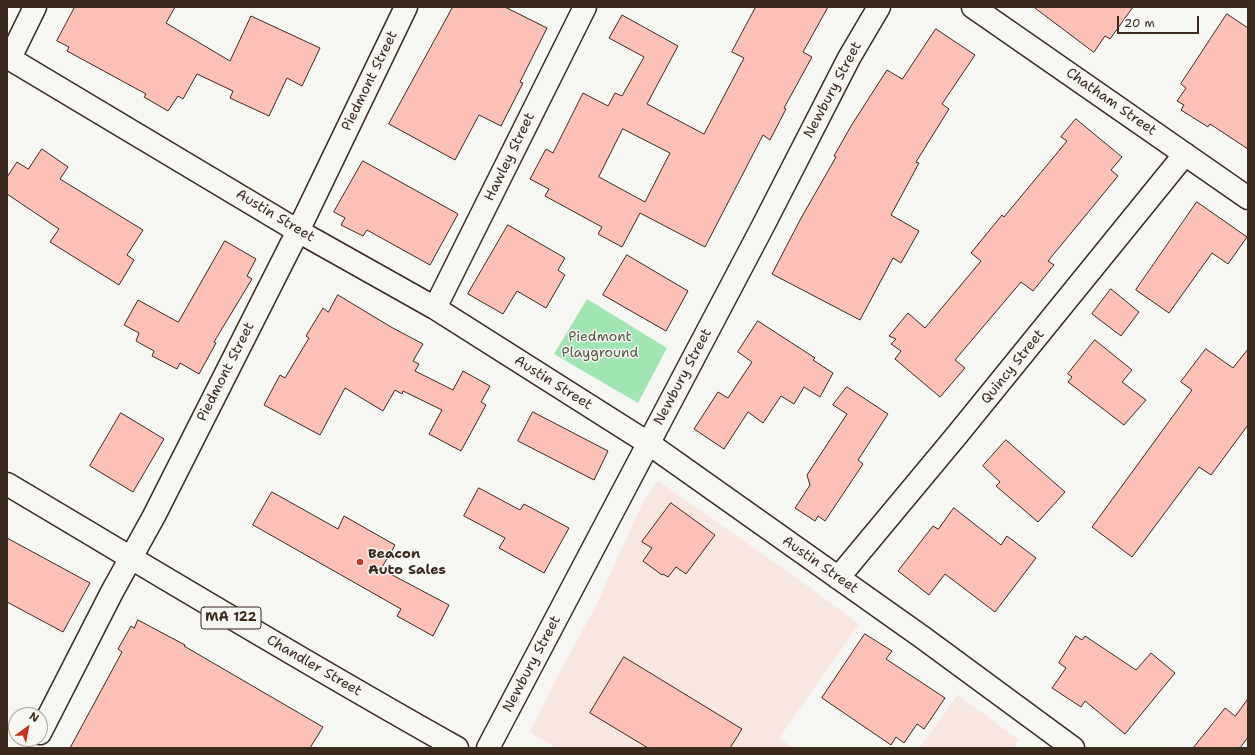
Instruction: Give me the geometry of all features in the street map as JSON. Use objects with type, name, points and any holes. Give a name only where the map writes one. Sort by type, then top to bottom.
[{"type":"street","points":[[8,58],[35,7]]},
{"type":"street","name":"Piedmont Street","points":[[48,717],[112,592],[157,509],[298,231],[406,7]]},
{"type":"street","name":"Hawley Street","points":[[435,308],[585,7]]},
{"type":"street","name":"Newbury Street","points":[[488,748],[763,226],[849,58],[879,7]]},
{"type":"street","name":"Chatham Street","points":[[973,7],[1248,198]]},
{"type":"street","name":"Austin Street","points":[[8,58],[298,231],[435,308],[648,443],[1073,748]]},
{"type":"street","name":"Quincy Street","points":[[838,578],[962,429],[1185,154]]},
{"type":"street","name":"Chandler Street","points":[[7,484],[334,678],[457,748]]},
{"type":"shaded area","points":[[658,481],[794,576],[859,624],[779,738],[793,748],[556,748],[530,732],[556,679],[595,608],[642,504]]},
{"type":"shaded area","points":[[958,695],[1019,740],[1014,748],[919,748]]},
{"type":"green space","name":"Piedmont Playground","points":[[587,299],[667,348],[638,403],[554,354]]},
{"type":"building","points":[[75,7],[175,7],[166,23],[230,61],[251,16],[320,48],[302,86],[287,78],[269,116],[230,98],[233,91],[197,74],[183,99],[178,96],[168,111],[144,97],[146,94],[67,51],[69,47],[57,41]]},
{"type":"building","points":[[453,7],[505,7],[547,28],[520,82],[523,83],[501,126],[479,115],[455,160],[389,124]]},
{"type":"building","points":[[756,7],[828,7],[803,52],[812,57],[784,108],[786,109],[770,140],[763,135],[705,247],[640,213],[622,247],[598,234],[602,227],[545,196],[549,189],[530,179],[546,149],[553,153],[583,93],[608,106],[615,93],[622,96],[644,57],[609,38],[622,15],[678,46],[647,104],[704,134],[744,58],[732,52]],"holes":[[[623,129],[670,153],[645,202],[599,177]]]},
{"type":"building","points":[[1034,7],[1133,7],[1110,39],[1105,36],[1094,52]]},
{"type":"building","points":[[1227,14],[1248,28],[1248,149],[1210,124],[1208,127],[1181,110],[1184,105],[1177,101],[1186,88],[1181,84]]},
{"type":"building","points":[[936,29],[975,55],[942,104],[949,109],[916,162],[919,163],[891,215],[919,231],[901,263],[893,258],[860,320],[772,274],[800,220],[836,157],[834,156],[851,126],[887,70],[902,79]]},
{"type":"building","points":[[1076,119],[1122,157],[1111,170],[1118,176],[1048,261],[1054,265],[1033,291],[1021,282],[955,360],[965,368],[940,397],[895,359],[901,351],[891,344],[896,339],[889,336],[908,313],[925,328],[981,261],[971,253],[1002,215],[1004,217],[1067,141],[1061,137]]},
{"type":"building","points":[[42,149],[68,167],[60,179],[143,230],[127,255],[134,260],[119,285],[50,242],[59,229],[7,194],[7,177],[17,162],[28,169]]},
{"type":"building","points":[[363,161],[458,214],[430,265],[367,230],[363,236],[341,225],[345,218],[334,212]]},
{"type":"building","points":[[1197,202],[1247,237],[1228,264],[1212,253],[1169,313],[1136,290]]},
{"type":"building","points":[[508,225],[565,258],[558,270],[565,275],[546,308],[517,291],[503,314],[468,294]]},
{"type":"building","points":[[225,241],[256,259],[247,276],[252,279],[214,342],[216,343],[199,374],[180,363],[177,369],[152,356],[154,351],[136,341],[139,333],[124,325],[138,300],[178,322]]},
{"type":"building","points":[[627,255],[688,291],[666,331],[603,295]]},
{"type":"building","points":[[1111,289],[1139,312],[1121,336],[1092,314]]},
{"type":"building","points":[[338,295],[391,327],[423,344],[413,361],[419,364],[415,371],[453,390],[463,371],[490,386],[481,402],[486,405],[461,451],[429,434],[442,410],[403,391],[402,394],[395,390],[383,411],[345,388],[320,435],[264,405],[280,375],[285,378],[309,338],[306,336],[323,308],[328,312]]},
{"type":"building","points":[[758,321],[815,358],[813,360],[833,373],[820,397],[804,387],[794,404],[781,396],[763,423],[748,412],[724,449],[694,429],[718,392],[728,398],[752,362],[738,352]]},
{"type":"building","points":[[1095,340],[1132,370],[1122,382],[1146,400],[1124,425],[1068,382],[1072,377],[1068,374]]},
{"type":"building","points":[[1206,349],[1233,368],[1248,349],[1248,425],[1211,475],[1199,467],[1132,557],[1092,527],[1192,390],[1181,382]]},
{"type":"building","points":[[847,387],[888,414],[858,460],[863,464],[825,521],[818,516],[815,521],[795,508],[810,485],[807,475],[847,414],[833,405]]},
{"type":"building","points":[[533,412],[608,451],[594,480],[518,441]]},
{"type":"building","points":[[121,413],[164,439],[133,492],[90,466]]},
{"type":"building","points":[[1006,440],[1065,492],[1038,522],[996,486],[1000,482],[983,466]]},
{"type":"building","points":[[479,488],[520,510],[524,504],[569,528],[544,573],[499,548],[505,538],[464,516]]},
{"type":"building","points":[[272,492],[338,529],[344,516],[395,545],[381,569],[449,605],[433,636],[397,616],[401,609],[253,525]]},
{"type":"building","points":[[671,503],[715,535],[686,574],[676,567],[668,577],[663,574],[662,575],[643,561],[652,548],[642,542]]},
{"type":"building","points":[[954,508],[1001,545],[1007,536],[1036,558],[995,612],[945,574],[929,595],[898,571],[933,526],[938,529]]},
{"type":"building","points":[[7,538],[90,583],[63,632],[7,602]]},
{"type":"building","points":[[138,620],[185,645],[184,646],[323,727],[310,748],[70,748],[122,652],[118,649],[131,626],[134,628]]},
{"type":"building","points":[[865,634],[892,651],[886,659],[945,698],[924,729],[917,724],[904,743],[896,737],[891,745],[822,698]]},
{"type":"building","points":[[1076,636],[1082,640],[1085,636],[1136,670],[1151,653],[1175,673],[1125,734],[1085,701],[1081,707],[1052,688],[1066,668],[1059,663]]},
{"type":"building","points":[[624,657],[742,729],[730,748],[648,748],[590,713]]},
{"type":"building","points":[[1248,699],[1248,737],[1240,748],[1193,748],[1225,708],[1235,716]]},
{"type":"place","name":"Beacon Auto Sales","points":[[360,562]]}]
